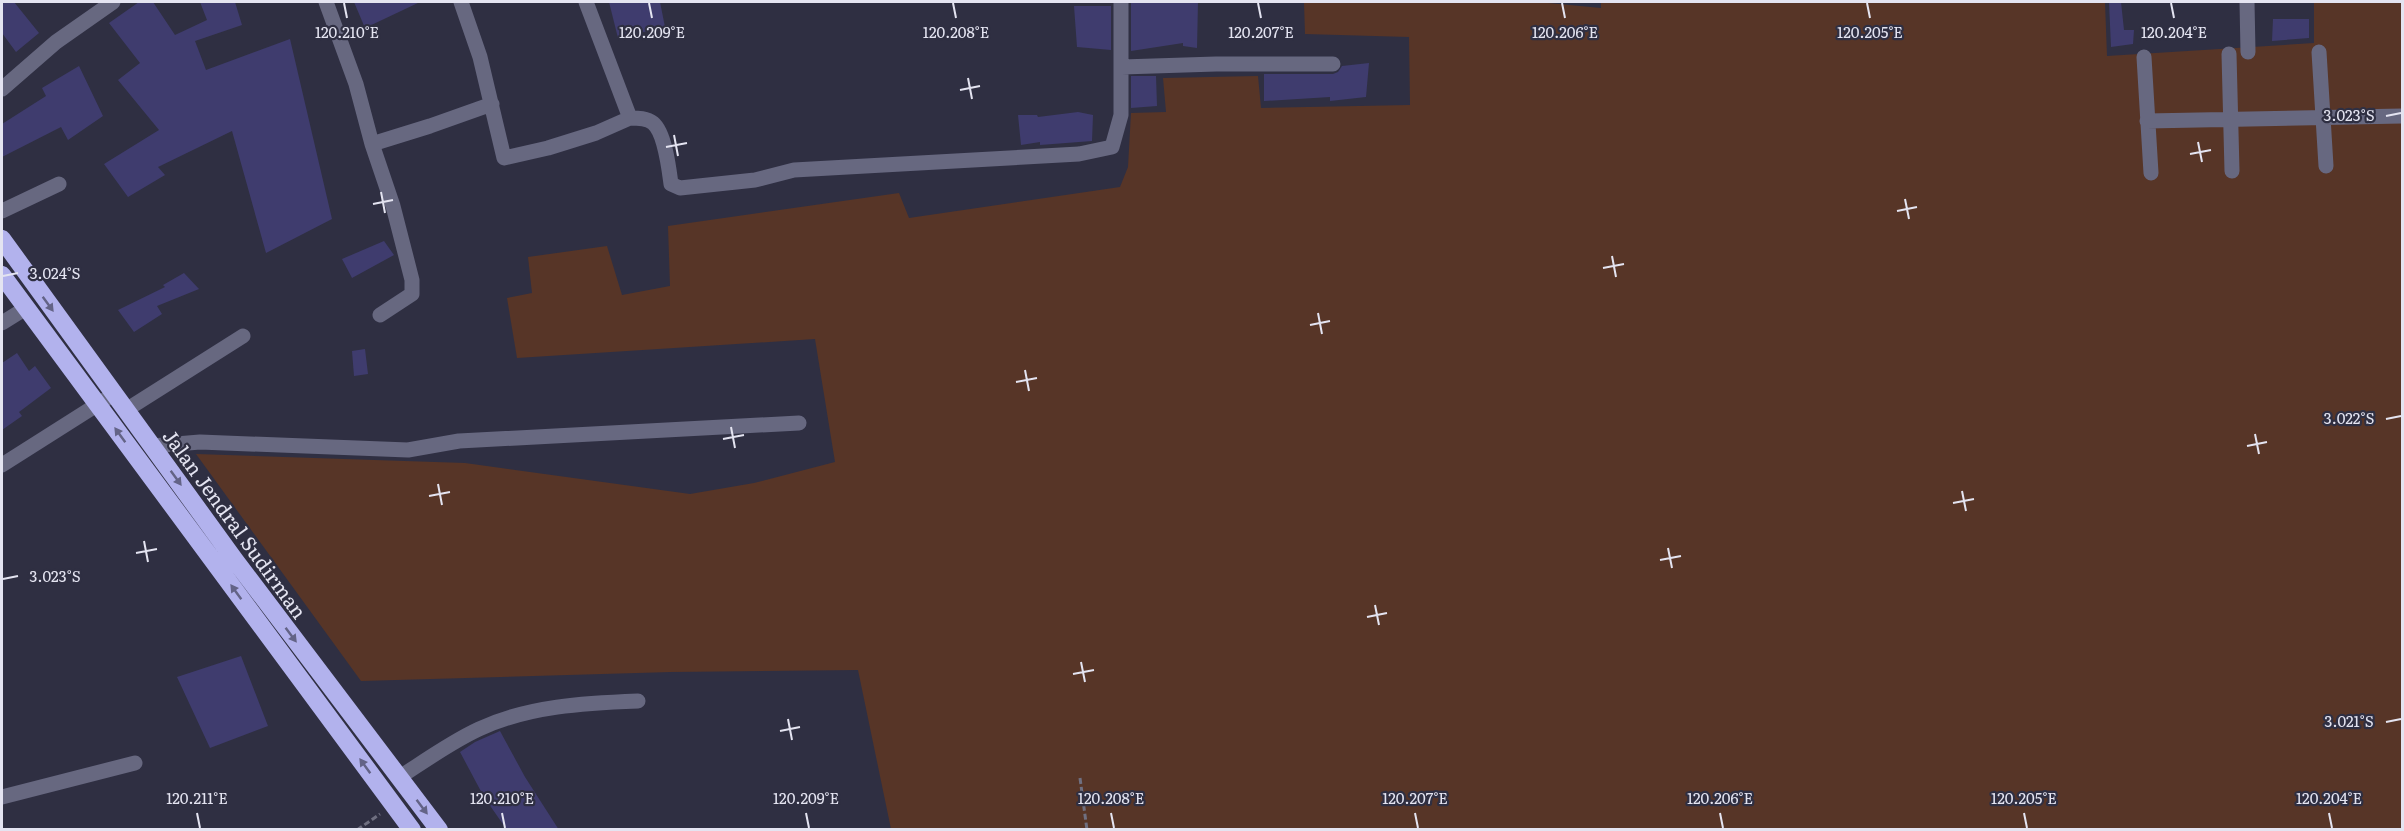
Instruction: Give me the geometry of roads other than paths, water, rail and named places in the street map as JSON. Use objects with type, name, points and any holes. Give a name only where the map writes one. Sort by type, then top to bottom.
[{"type":"highway","name":"Jalan Jendral Sudirman","points":[[2,239],[326,682],[439,830]]},
{"type":"highway","name":"Jalan Jendral Sudirman","points":[[2,275],[412,830]]},
{"type":"street","points":[[2,89],[56,42],[113,2]]},
{"type":"street","points":[[326,2],[356,84],[372,144],[393,206],[414,287],[412,294],[380,315]]},
{"type":"street","points":[[461,2],[480,57],[502,156],[505,159],[596,133],[630,118],[649,120],[656,126],[661,136],[671,184],[680,188],[755,180],[794,170],[1079,154],[1112,147],[1121,114],[1120,2]]},
{"type":"street","points":[[586,2],[630,118]]},
{"type":"street","points":[[2247,2],[2248,52]]},
{"type":"street","points":[[2319,52],[2326,166]]},
{"type":"street","points":[[2229,54],[2232,171]]},
{"type":"street","points":[[2144,57],[2151,173]]},
{"type":"street","points":[[1122,67],[1333,64]]},
{"type":"street","points":[[372,144],[492,104]]},
{"type":"street","points":[[2147,121],[2403,116]]},
{"type":"street","points":[[2,211],[59,184]]},
{"type":"street","points":[[2,323],[26,308]]},
{"type":"street","points":[[126,410],[243,336]]},
{"type":"street","points":[[2,465],[114,394]]},
{"type":"street","points":[[152,446],[200,442],[408,450],[459,441],[799,423]]},
{"type":"street","points":[[400,777],[436,752],[481,728],[501,721],[550,708],[588,703],[638,701]]},
{"type":"street","points":[[2,797],[135,763]]}]
